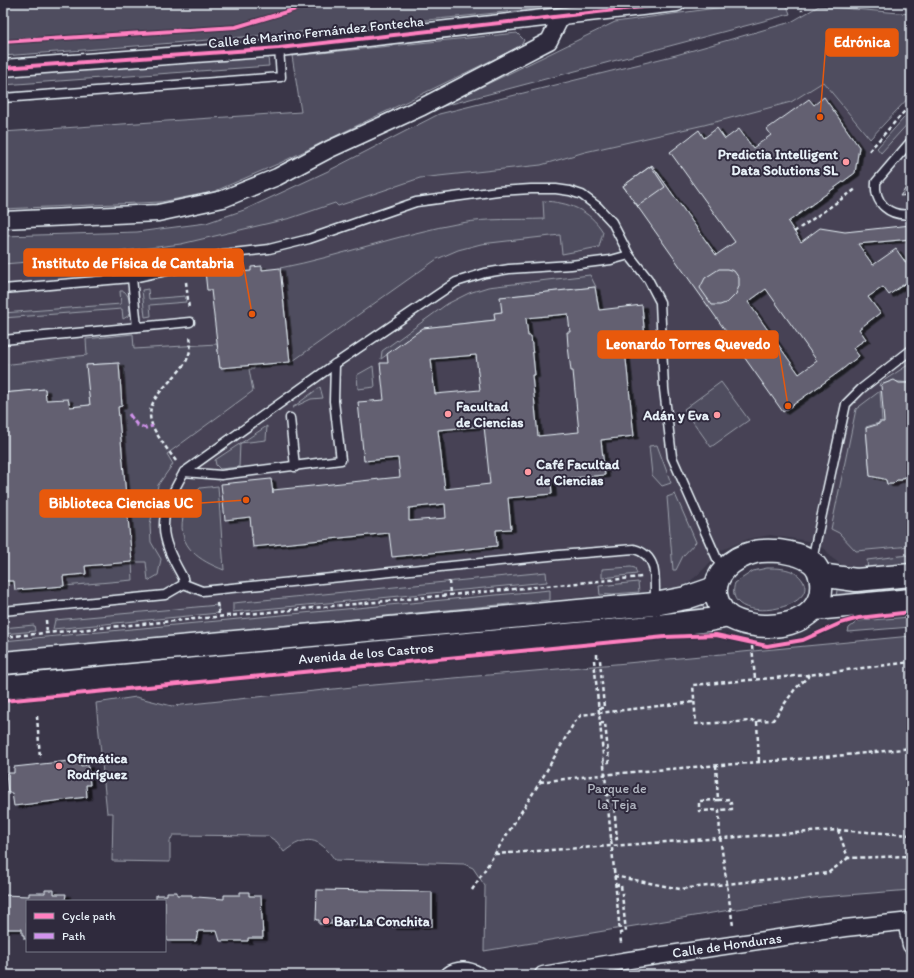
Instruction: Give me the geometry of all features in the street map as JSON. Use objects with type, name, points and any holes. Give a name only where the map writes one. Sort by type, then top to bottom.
[{"type":"main road","points":[[911,575],[856,580],[816,568],[796,554],[779,551],[755,552],[734,561],[719,579],[720,605],[728,616],[740,622],[767,627],[787,624],[814,610],[911,600]]},
{"type":"main road","points":[[814,610],[820,598],[822,589],[816,568]]},
{"type":"main road","name":"Avenida de los Castros","points":[[3,663],[655,604],[686,598],[719,579]]},
{"type":"main road","name":"Avenida de los Castros","points":[[3,687],[641,628],[709,620],[728,616]]},
{"type":"street","name":"Calle de Marino Fernández Fontecha","points":[[3,68],[279,48],[677,3]]},
{"type":"street","points":[[3,220],[158,213],[222,199],[277,177],[330,149],[422,107],[549,41],[561,17]]},
{"type":"street","points":[[908,921],[911,945]]},
{"type":"street","name":"Calle de Honduras","points":[[543,975],[721,946],[845,928],[908,921]]},
{"type":"street","points":[[447,974],[461,970],[471,971],[478,975]]},
{"type":"lane","points":[[3,98],[281,78],[279,48]]},
{"type":"lane","points":[[911,142],[876,182],[876,188],[878,197],[885,208],[899,216],[911,214]]},
{"type":"lane","points":[[3,289],[132,278],[185,267],[223,254],[269,249],[308,239],[416,202],[531,188],[556,188],[570,191],[582,196],[598,207],[612,222],[629,255],[648,280],[660,302],[664,389],[672,457],[719,579]]},
{"type":"lane","points":[[184,584],[183,578],[168,546],[164,525],[171,496],[184,472],[335,364],[456,282],[484,273],[509,269],[571,265],[629,255]]},
{"type":"lane","points":[[132,278],[137,327]]},
{"type":"lane","points":[[3,340],[190,322]]},
{"type":"lane","points":[[816,568],[846,404],[861,389],[911,350]]},
{"type":"lane","points":[[184,472],[221,475],[295,467],[341,460],[334,401],[335,364]]},
{"type":"lane","points":[[290,418],[295,467]]},
{"type":"lane","points":[[184,584],[202,591],[560,554],[634,549],[644,552],[654,565],[655,604]]},
{"type":"lane","points":[[3,611],[165,595],[184,584]]},
{"type":"path","points":[[800,3],[802,11]]},
{"type":"path","points":[[869,151],[911,104]]},
{"type":"path","points":[[794,232],[856,189]]},
{"type":"path","points":[[169,451],[153,426],[151,407],[168,382],[179,371],[188,358],[191,346],[185,267]]},
{"type":"path","points":[[3,637],[649,576]]},
{"type":"path","points":[[745,641],[759,644]]},
{"type":"path","points":[[753,648],[755,679]]},
{"type":"path","points":[[594,660],[619,924]]},
{"type":"path","points":[[598,708],[604,708],[600,660]]},
{"type":"path","points":[[810,675],[795,689],[773,720],[696,724],[693,685],[810,675],[911,662]]},
{"type":"path","points":[[472,890],[540,782],[574,723],[581,715],[694,702]]},
{"type":"path","points":[[37,716],[40,758]]},
{"type":"path","points":[[757,722],[759,762]]},
{"type":"path","points":[[600,723],[605,723],[609,762],[603,763]]},
{"type":"path","points":[[540,782],[604,774],[911,748]]},
{"type":"path","points":[[716,765],[718,800]]},
{"type":"path","points":[[607,794],[613,794],[617,839],[610,840]]},
{"type":"path","points":[[730,799],[732,809],[719,810],[699,812],[699,801],[730,799]]},
{"type":"path","points":[[719,810],[720,838],[730,910]]},
{"type":"path","points":[[495,854],[838,830],[911,835]]},
{"type":"path","points":[[838,830],[848,858]]},
{"type":"path","points":[[614,876],[680,889],[828,873],[848,858],[911,856]]},
{"type":"path","points":[[615,885],[621,885],[626,932],[620,933]]},
{"type":"shaded area","points":[[823,82],[880,153],[911,120],[911,567],[854,571],[843,566],[832,558],[825,549],[808,541],[770,535],[748,539],[722,550],[699,574],[684,586],[639,592],[3,653],[3,264],[54,260],[181,244],[291,218],[335,203],[338,206],[420,178],[541,165],[585,152],[704,125],[791,102]]},
{"type":"green space","points":[[3,3],[587,3],[441,19],[149,45],[3,56]]},
{"type":"green space","points":[[752,3],[786,3],[790,14],[440,107],[615,22]]},
{"type":"green space","points":[[819,6],[911,14],[911,95],[870,139],[823,82],[791,102],[704,125],[585,152],[541,165],[420,178],[338,206],[335,203],[291,218],[181,244],[54,260],[3,264],[3,236],[137,232],[206,223],[244,210],[328,171],[439,114],[676,55],[791,22]]},
{"type":"green space","points":[[517,33],[524,40],[521,46],[280,163],[213,192],[161,202],[3,209],[3,132],[301,112],[292,56]]},
{"type":"green space","points":[[268,57],[269,66],[3,85],[3,76]]},
{"type":"green space","points":[[911,110],[911,120],[881,153],[877,148]]},
{"type":"green space","points":[[543,201],[570,205],[592,218],[603,232],[599,247],[562,254],[560,235],[481,244],[458,250],[437,259],[290,363],[280,268],[416,233],[471,221],[544,219]]},
{"type":"green space","points":[[590,275],[596,287],[501,297],[502,312],[495,313],[495,320],[424,328],[381,359],[382,351],[447,304],[469,293],[488,287]]},
{"type":"green space","points":[[148,289],[149,299],[185,296],[186,302],[150,305],[151,316],[145,317],[142,290]]},
{"type":"green space","points":[[120,291],[124,291],[126,293],[129,303],[128,316],[123,319],[122,309],[3,318],[3,313],[121,304]]},
{"type":"green space","points":[[133,334],[134,349],[217,344],[220,368],[254,365],[254,369],[249,369],[253,391],[167,454],[173,464],[158,485],[150,525],[151,542],[161,559],[158,575],[148,581],[146,562],[132,562],[133,580],[64,586],[63,576],[86,574],[85,566],[129,531],[118,407],[122,406],[119,363],[87,365],[90,405],[70,407],[46,400],[45,389],[3,393],[3,365],[87,355],[86,339]]},
{"type":"green space","points":[[911,363],[911,383],[891,381],[879,386],[880,383]]},
{"type":"green space","points":[[373,366],[375,387],[358,389],[357,375]]},
{"type":"green space","points":[[721,382],[749,420],[711,447],[684,409]]},
{"type":"green space","points":[[320,387],[323,398],[311,399],[292,408]]},
{"type":"green space","points":[[880,391],[882,422],[866,427],[870,476],[886,480],[887,484],[893,484],[911,474],[911,546],[856,551],[839,533],[831,529],[856,409]]},
{"type":"green space","points":[[267,426],[266,440],[241,443]]},
{"type":"green space","points":[[240,444],[239,467],[220,469],[216,465],[215,460]]},
{"type":"green space","points":[[657,445],[671,483],[662,486],[652,475],[649,446]]},
{"type":"green space","points":[[218,486],[224,570],[207,562],[192,551],[187,545],[182,528],[185,508],[200,488]]},
{"type":"green space","points":[[675,494],[696,542],[683,556],[676,570],[673,570],[667,497]]},
{"type":"green space","points":[[908,555],[910,567],[868,571],[867,560]]},
{"type":"green space","points":[[635,568],[637,574],[602,578],[602,569]]},
{"type":"green space","points":[[767,568],[792,571],[800,577],[803,581],[804,591],[798,600],[785,606],[770,609],[755,609],[742,605],[735,597],[735,583],[753,571]]},
{"type":"green space","points":[[546,572],[547,582],[233,612],[233,603]]},
{"type":"green space","points":[[638,582],[639,592],[600,595],[599,586]]},
{"type":"green space","points":[[911,583],[911,590],[836,596],[838,584]]},
{"type":"green space","points":[[550,590],[550,600],[3,653],[3,641]]},
{"type":"green space","points":[[702,602],[704,609],[608,618]]},
{"type":"green space","points":[[218,605],[219,613],[53,629],[55,620]]},
{"type":"green space","points":[[911,617],[911,627],[848,632],[849,628],[858,621]]},
{"type":"green space","points":[[583,621],[3,676],[3,672]]},
{"type":"green space","points":[[34,625],[35,631],[3,634],[3,628]]},
{"type":"green space","name":"Parque de la Teja","points":[[911,636],[911,890],[821,897],[730,910],[484,951],[485,886],[473,868],[464,864],[335,860],[323,847],[312,841],[299,842],[284,852],[277,842],[268,836],[173,835],[170,841],[170,862],[112,861],[113,813],[107,813],[96,703],[136,697],[172,706],[362,686]]},
{"type":"building","points":[[824,97],[859,147],[855,173],[788,222],[801,242],[820,228],[845,232],[911,225],[911,239],[858,244],[873,265],[896,249],[911,270],[911,279],[889,295],[883,287],[868,297],[880,313],[859,329],[866,339],[853,348],[859,356],[783,412],[623,186],[652,165],[716,255],[735,242],[670,152],[699,130],[704,138],[717,128],[725,139],[739,129],[753,148],[771,135],[767,129],[809,99],[814,105]],"holes":[[[766,289],[817,361],[799,374],[748,302]]]},
{"type":"building","points":[[651,166],[665,187],[638,206],[623,186]]},
{"type":"building","points":[[911,181],[911,195],[900,196]]},
{"type":"building","points":[[262,266],[262,270],[280,268],[290,362],[220,368],[211,290],[207,290],[205,271],[227,269],[228,273],[251,271],[251,267]]},
{"type":"building","points":[[719,269],[734,271],[739,278],[739,286],[736,294],[728,302],[720,305],[712,305],[700,288],[705,278]]},
{"type":"building","name":"Facultad de Ciencias","points":[[595,287],[599,310],[642,305],[645,338],[624,340],[634,436],[601,440],[605,475],[551,480],[552,494],[508,498],[511,529],[496,530],[497,546],[392,557],[389,533],[253,547],[250,517],[225,520],[221,484],[271,479],[273,493],[273,490],[400,477],[398,458],[364,461],[358,402],[384,400],[380,363],[388,363],[387,354],[423,328],[495,320],[494,313],[502,312],[500,297]],"holes":[[[568,314],[570,332],[567,332],[568,346],[571,371],[573,371],[579,432],[538,436],[532,375],[535,375],[531,336],[528,336],[526,318]],[[476,355],[480,390],[435,394],[431,359]],[[484,426],[490,484],[445,489],[438,430]],[[445,504],[446,518],[409,521],[409,508]]]},
{"type":"building","points":[[119,363],[122,406],[118,407],[132,562],[85,566],[86,574],[63,576],[64,586],[15,590],[14,581],[3,581],[3,393],[45,389],[46,400],[68,399],[70,407],[90,405],[86,365]]},
{"type":"building","points":[[894,380],[899,383],[911,383],[911,476],[902,478],[902,480],[897,480],[893,484],[887,484],[886,480],[884,479],[870,476],[866,428],[879,424],[879,422],[884,422],[881,385]]},
{"type":"building","points":[[79,760],[80,766],[88,765],[90,785],[86,785],[87,797],[14,806],[12,793],[8,793],[6,773],[14,773],[14,767]]},
{"type":"building","points":[[45,890],[54,890],[54,894],[66,894],[65,900],[26,900],[26,939],[24,939],[24,935],[22,935],[22,929],[3,929],[3,895],[29,896],[29,893],[45,893]]},
{"type":"building","points":[[317,890],[432,892],[432,926],[415,926],[414,921],[414,927],[392,927],[392,921],[391,925],[377,925],[377,921],[373,921],[373,925],[357,925],[357,920],[356,926],[333,926],[332,919],[332,924],[319,924],[319,920],[316,920]]},
{"type":"building","points":[[167,892],[177,892],[177,895],[192,895],[192,898],[224,899],[224,895],[240,895],[240,892],[249,892],[249,896],[261,896],[263,938],[248,938],[248,941],[220,941],[217,931],[198,931],[196,941],[167,941],[166,900],[156,900],[156,895],[167,895]]},
{"type":"marked path","points":[[129,414],[137,425],[146,428],[153,426]]},
{"type":"cycle path","points":[[3,42],[236,27],[316,3]]},
{"type":"cycle path","points":[[3,68],[279,48],[677,3]]},
{"type":"cycle path","points":[[3,701],[665,637],[716,635],[767,646],[803,640],[841,623],[859,618],[911,612]]},
{"type":"place","name":"Edrónica","points":[[820,117]]},
{"type":"place","name":"Predictia Intelligent Data Solutions SL","points":[[846,162]]},
{"type":"place","name":"Instituto de Física de Cantabria","points":[[252,314]]},
{"type":"place","name":"Leonardo Torres Quevedo","points":[[788,406]]},
{"type":"place","name":"Facultad de Ciencias","points":[[448,414]]},
{"type":"place","name":"Adán y Eva","points":[[717,415]]},
{"type":"place","name":"Café Facultad de Ciencias","points":[[528,472]]},
{"type":"place","name":"Biblioteca Ciencias UC","points":[[246,500]]},
{"type":"place","name":"Ofimática Rodríguez","points":[[59,766]]},
{"type":"place","name":"Bar La Conchita","points":[[326,921]]}]
